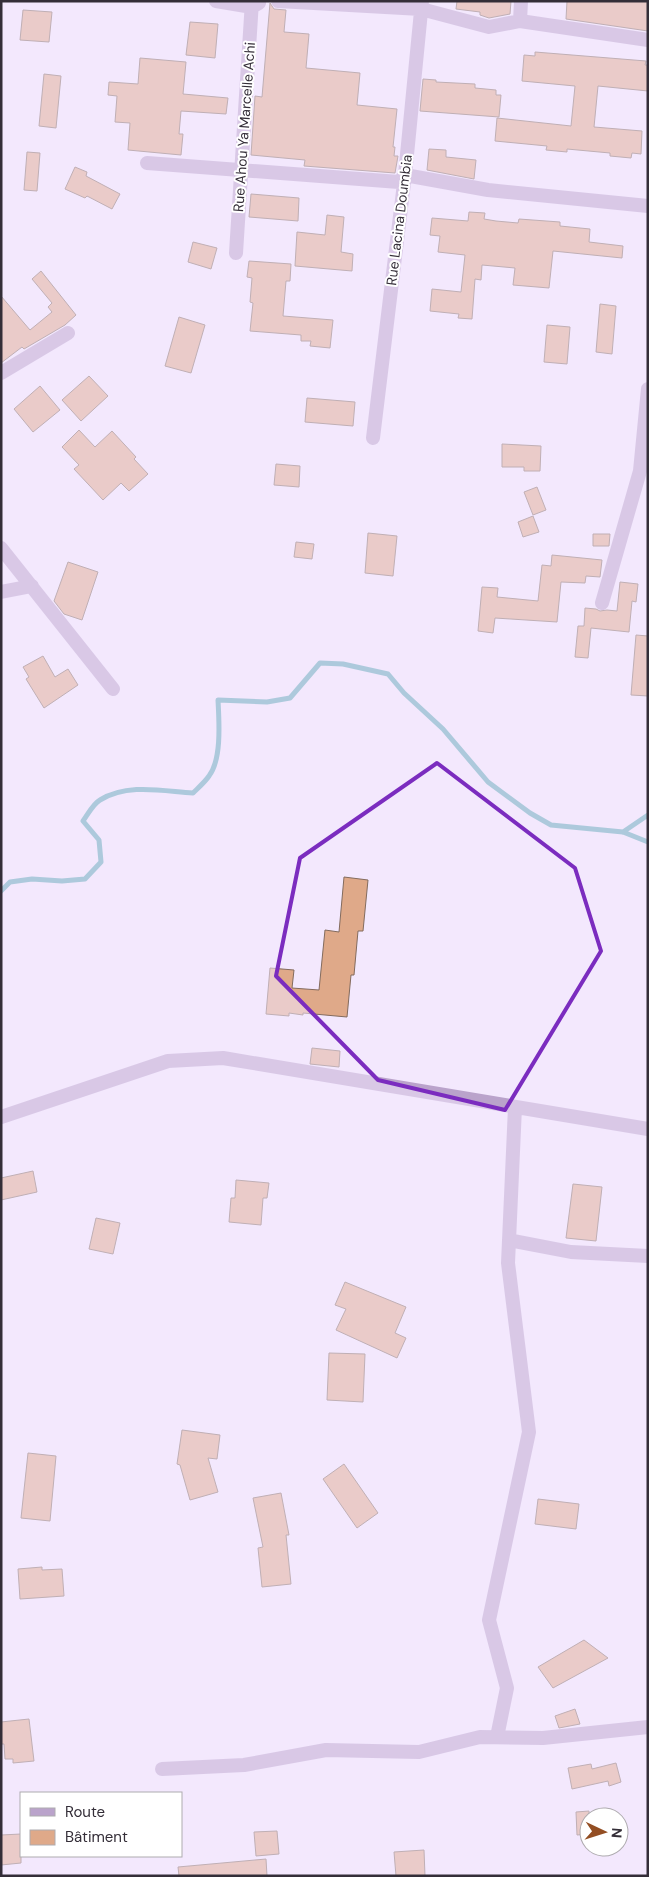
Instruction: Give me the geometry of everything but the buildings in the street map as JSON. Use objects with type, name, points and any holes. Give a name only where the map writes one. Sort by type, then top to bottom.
[{"type":"street","points":[[216,1],[255,3]]},
{"type":"street","points":[[278,1],[422,5],[488,27],[520,22],[648,40]]},
{"type":"street","points":[[520,22],[521,1]]},
{"type":"street","name":"Rue Ahou Ya Marcelle Achi","points":[[236,253],[255,3]]},
{"type":"street","name":"Rue Lacina Doumbia","points":[[373,438],[405,175],[422,5]]},
{"type":"street","points":[[147,163],[399,182],[405,175],[488,190],[648,206]]},
{"type":"street","points":[[1,373],[68,333]]},
{"type":"street","points":[[602,603],[640,471],[648,389]]},
{"type":"street","points":[[1,548],[113,689]]},
{"type":"street","points":[[1,592],[32,586]]},
{"type":"street","points":[[1,1116],[168,1061],[223,1058],[648,1129]]},
{"type":"street","points":[[497,1737],[507,1688],[489,1620],[529,1432],[508,1263],[515,1107]]},
{"type":"street","points":[[509,1240],[571,1252],[648,1256]]},
{"type":"street","points":[[162,1769],[244,1765],[326,1750],[419,1752],[480,1737],[551,1737],[648,1727]]},
{"type":"highlighted area","points":[[437,763],[575,868],[601,951],[505,1110],[378,1080],[276,976],[300,858]]},
{"type":"waterway","points":[[1,891],[10,882],[32,879],[62,881],[85,879],[101,862],[99,840],[83,821],[97,802],[122,791],[145,789],[193,793],[209,776],[216,760],[219,740],[218,700],[267,702],[290,698],[320,663],[343,664],[388,674],[404,693],[443,729],[488,782],[530,813],[551,825],[623,832],[648,842]]},
{"type":"waterway","points":[[623,832],[648,815]]}]
